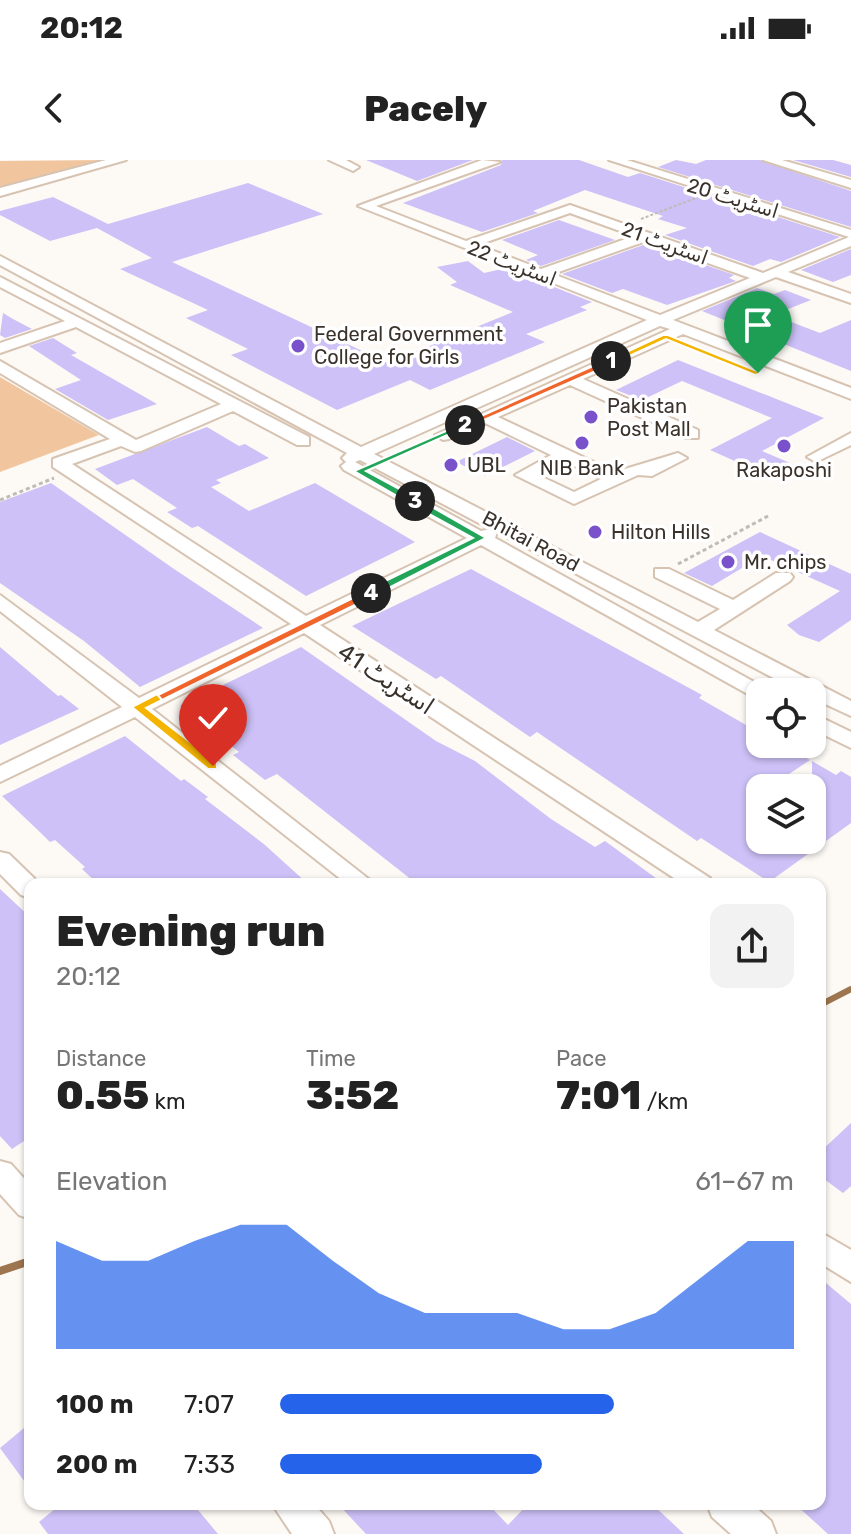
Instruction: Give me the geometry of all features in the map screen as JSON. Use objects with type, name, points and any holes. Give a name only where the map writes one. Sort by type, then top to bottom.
[{"type":"street","points":[[0,192],[120,160]]},
{"type":"street","points":[[335,160],[353,167]]},
{"type":"street","name":"اسٹریٹ 22","points":[[488,160],[494,162],[364,206],[541,274],[851,409]]},
{"type":"street","name":"اسٹریٹ 20","points":[[615,160],[851,234]]},
{"type":"street","points":[[769,160],[851,184]]},
{"type":"street","name":"اسٹریٹ 21","points":[[467,245],[570,209],[768,275],[851,299]]},
{"type":"street","points":[[541,274],[647,236]]},
{"type":"street","points":[[366,462],[486,417],[570,379],[768,275],[851,241]]},
{"type":"street","name":"Bhitai Road","points":[[0,260],[366,462],[505,527],[851,710]]},
{"type":"street","name":"Bhitai Road","points":[[0,281],[341,461],[366,462],[481,538],[746,684]]},
{"type":"street","points":[[0,348],[77,322]]},
{"type":"street","points":[[366,462],[642,328],[682,329],[851,394]]},
{"type":"street","points":[[0,366],[135,447],[233,405]]},
{"type":"street","points":[[570,379],[692,434]]},
{"type":"street","points":[[486,417],[615,479]]},
{"type":"street","points":[[816,457],[851,438]]},
{"type":"street","name":"اسٹریٹ 41","points":[[122,440],[59,463],[692,878]]},
{"type":"street","points":[[565,454],[524,475],[574,499],[638,468],[646,472],[678,458]]},
{"type":"street","points":[[0,775],[505,527]]},
{"type":"street","points":[[662,573],[734,608]]},
{"type":"street","points":[[700,630],[783,577]]},
{"type":"street","points":[[0,601],[355,878]]},
{"type":"street","points":[[826,728],[851,741]]},
{"type":"street","points":[[0,860],[24,883]]},
{"type":"street","points":[[0,1173],[24,1199]]},
{"type":"street","points":[[826,1249],[851,1268]]},
{"type":"street","points":[[295,1510],[316,1534]]},
{"type":"street","points":[[732,1510],[758,1534]]},
{"type":"path","points":[[620,227],[713,192]]},
{"type":"path","points":[[662,573],[770,515]]},
{"type":"shaded area","points":[[105,160],[0,188],[0,161]]},
{"type":"shaded area","points":[[0,377],[99,435],[0,472]]},
{"type":"building","points":[[366,160],[473,160],[417,181]]},
{"type":"building","points":[[502,160],[579,160],[628,177],[640,173],[840,237],[781,262],[770,259],[753,266],[665,235],[687,228],[658,219],[663,216],[585,190],[533,211],[538,213],[482,232],[403,203],[501,165]]},
{"type":"building","points":[[676,160],[696,164],[706,160],[760,160],[851,191],[851,227],[658,167]]},
{"type":"building","points":[[793,160],[833,160],[851,165],[851,177]]},
{"type":"building","points":[[248,183],[323,214],[172,262],[388,363],[513,312],[450,285],[457,282],[437,267],[468,261],[484,273],[506,268],[592,302],[580,307],[587,310],[526,334],[545,342],[430,390],[410,380],[337,410],[231,355],[248,349],[186,318],[208,310],[120,269],[152,258],[97,228],[50,241],[0,215],[0,211],[53,197],[108,224]]},
{"type":"building","points":[[559,220],[615,240],[541,266],[526,260],[538,255],[502,240]]},
{"type":"building","points":[[646,244],[734,275],[729,278],[736,281],[667,305],[623,289],[612,293],[562,274]]},
{"type":"building","points":[[851,249],[851,275],[833,282],[801,270]]},
{"type":"building","points":[[757,288],[774,294],[785,290],[811,300],[773,315],[820,333],[851,320],[851,371],[702,311]]},
{"type":"building","points":[[3,313],[32,329],[5,338],[0,335]]},
{"type":"building","points":[[53,338],[77,353],[71,355],[157,404],[108,420],[55,389],[81,380],[29,346]]},
{"type":"building","points":[[678,360],[824,418],[762,451],[804,469],[782,482],[710,450],[772,418],[682,381],[642,400],[616,390]]},
{"type":"building","points":[[207,427],[239,446],[245,444],[269,458],[216,480],[221,483],[211,487],[249,511],[315,483],[415,542],[306,596],[198,526],[192,528],[167,512],[177,508],[133,479],[117,485],[95,469]]},
{"type":"building","points":[[507,437],[535,451],[485,476],[456,462]]},
{"type":"building","points":[[51,483],[263,628],[140,687],[84,641],[0,583],[0,502]]},
{"type":"building","points":[[760,532],[851,574],[851,620],[819,642],[799,635],[787,625],[840,591],[762,556],[712,586],[684,573]]},
{"type":"building","points":[[471,569],[702,695],[699,698],[746,725],[746,758],[810,760],[789,774],[746,774],[746,854],[808,854],[775,878],[763,878],[701,838],[697,841],[537,732],[530,737],[441,676],[436,679],[352,626]]},
{"type":"building","points":[[0,647],[58,696],[61,695],[79,709],[0,745]]},
{"type":"building","points":[[301,647],[436,741],[475,761],[551,819],[595,847],[605,841],[656,878],[409,878],[277,774],[265,780],[233,755],[239,752],[180,706]]},
{"type":"building","points":[[125,736],[181,781],[184,779],[208,797],[205,799],[265,845],[301,878],[92,878],[82,869],[85,867],[55,840],[50,842],[2,796]]},
{"type":"building","points":[[812,761],[836,775],[841,771],[851,777],[851,823],[826,841],[826,774],[812,774]]},
{"type":"building","points":[[0,889],[24,911],[24,1141],[12,1149],[0,1136]]},
{"type":"building","points":[[851,1123],[851,1186],[843,1193],[826,1180],[826,1146]]},
{"type":"building","points":[[826,1283],[851,1304],[851,1534],[828,1534],[802,1510],[826,1510]]},
{"type":"building","points":[[24,1428],[24,1481],[0,1448]]},
{"type":"building","points":[[54,1510],[198,1510],[218,1534],[48,1534],[39,1522]]},
{"type":"building","points":[[344,1510],[494,1510],[508,1525],[522,1510],[658,1510],[684,1534],[366,1534]]},
{"type":"waterway","points":[[826,1002],[851,989]]},
{"type":"waterway","points":[[0,1271],[24,1263]]},
{"type":"place","name":"Federal Government College for Girls","points":[[298,346]]},
{"type":"place","name":"Pakistan Post Mall","points":[[591,417]]},
{"type":"place","name":"NIB Bank","points":[[582,443]]},
{"type":"place","name":"Rakaposhi","points":[[784,446]]},
{"type":"place","name":"UBL","points":[[451,465]]},
{"type":"place","name":"Hilton Hills","points":[[595,532]]},
{"type":"place","name":"Mr. chips","points":[[728,562]]},
{"type":"route","points":[[213,766],[138,707],[481,538],[359,471],[665,336],[758,373]]}]
